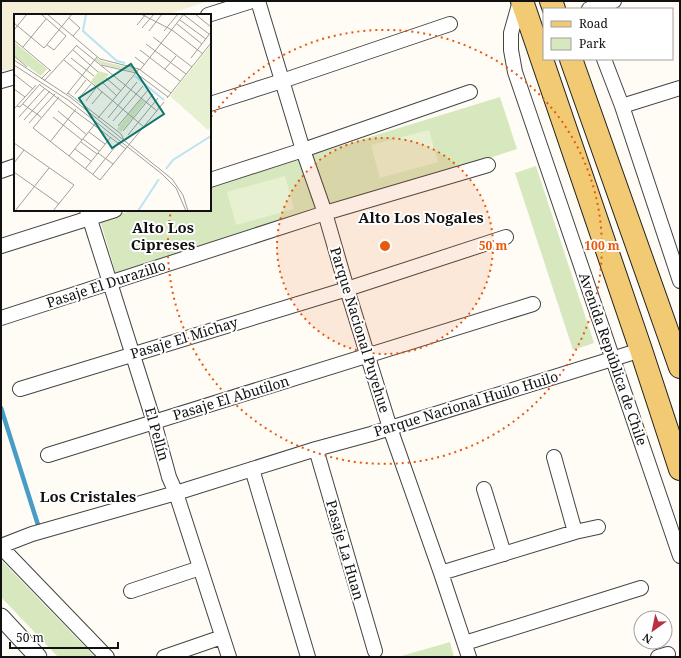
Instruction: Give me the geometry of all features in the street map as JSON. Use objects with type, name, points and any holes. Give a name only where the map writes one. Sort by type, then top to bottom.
[{"type":"main road","name":"Avenida República de Chile","points":[[521,1],[641,350],[680,469]]},
{"type":"main road","points":[[571,60],[680,367]]},
{"type":"street","points":[[211,14],[252,1]]},
{"type":"street","name":"Parque Nacional Puyehue","points":[[258,1],[303,150],[325,212],[390,428],[469,657]]},
{"type":"street","name":"Avenida República de Chile","points":[[521,1],[511,33],[511,50],[515,72],[680,556]]},
{"type":"street","points":[[592,8],[614,1]]},
{"type":"street","points":[[211,104],[282,82],[450,24]]},
{"type":"street","points":[[604,60],[622,106],[680,281]]},
{"type":"street","points":[[1,81],[14,77]]},
{"type":"street","points":[[622,106],[680,88]]},
{"type":"street","points":[[211,180],[303,150],[470,92]]},
{"type":"street","name":"Pasaje El Durazillo","points":[[1,318],[325,212],[488,165]]},
{"type":"street","points":[[1,170],[14,166]]},
{"type":"street","points":[[1,246],[88,214],[108,211]]},
{"type":"street","name":"El Pellín","points":[[88,214],[154,422],[169,477],[176,493],[229,657]]},
{"type":"street","name":"Pasaje El Michay","points":[[20,388],[347,288],[506,236]]},
{"type":"street","name":"Pasaje El Abutilon","points":[[48,455],[533,304]]},
{"type":"street","name":"Parque Nacional Huilo Huilo","points":[[1,547],[32,534],[176,493],[641,350]]},
{"type":"street","name":"Pasaje La Huan","points":[[316,449],[375,651]]},
{"type":"street","points":[[554,457],[575,532]]},
{"type":"street","points":[[252,470],[308,657]]},
{"type":"street","points":[[484,489],[504,554]]},
{"type":"street","points":[[441,573],[575,532],[598,527]]},
{"type":"street","points":[[1,547],[107,657]]},
{"type":"street","points":[[131,591],[200,568]]},
{"type":"street","points":[[465,644],[641,588]]},
{"type":"street","points":[[1,617],[38,657]]},
{"type":"street","points":[[164,657],[222,637]]},
{"type":"shaded area","points":[[1,1],[208,1],[170,14],[14,14],[14,67],[1,72]]},
{"type":"green space","points":[[500,97],[517,149],[118,281],[100,220],[131,211],[211,211],[211,186]]},
{"type":"green space","points":[[429,130],[438,162],[380,178],[371,145]]},
{"type":"green space","points":[[536,166],[594,343],[573,350],[515,173]]},
{"type":"green space","points":[[285,176],[294,209],[236,225],[227,192]]},
{"type":"green space","points":[[1,560],[95,657],[58,657],[1,597]]},
{"type":"green space","points":[[450,642],[454,657],[398,657]]},
{"type":"waterway","points":[[1,408],[39,528]]},
{"type":"district","name":"Alto Los Nogales","points":[[421,218]]},
{"type":"district","name":"Alto Los Cipreses","points":[[163,236]]},
{"type":"district","name":"Los Cristales","points":[[88,497]]}]
